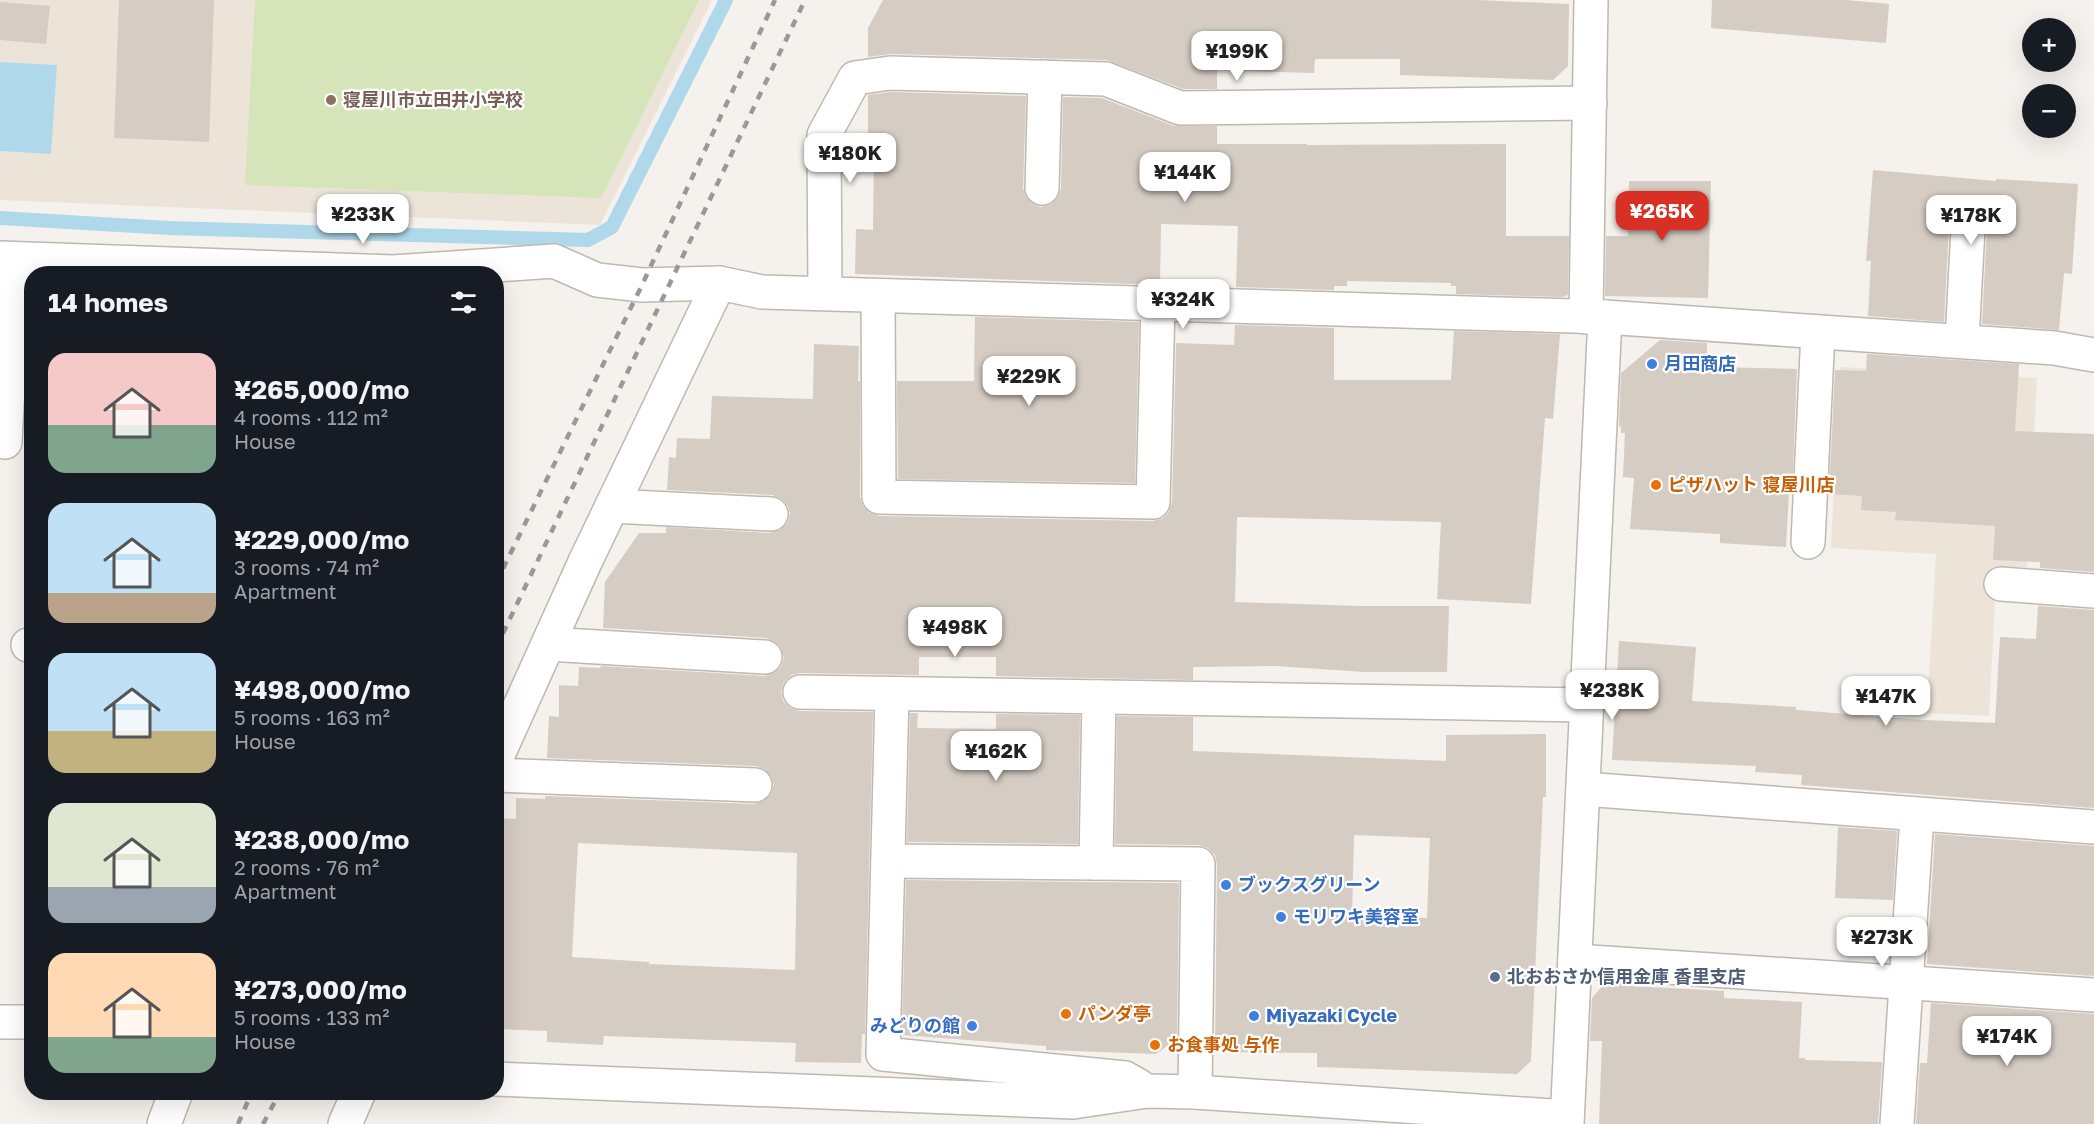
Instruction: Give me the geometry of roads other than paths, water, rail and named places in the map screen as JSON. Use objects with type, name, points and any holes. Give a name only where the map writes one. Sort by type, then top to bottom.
[{"type":"street","points":[[504,1079],[1073,1102],[1147,1091],[1195,1092],[1567,1120],[1587,705],[1595,317],[1590,103],[1591,0]]},
{"type":"street","points":[[825,293],[824,135],[855,78],[890,73],[1106,79],[1180,108],[1590,103]]},
{"type":"street","points":[[1042,188],[1045,77]]},
{"type":"street","points":[[1962,341],[1968,228]]},
{"type":"street","points":[[12,443],[8,259],[215,266]]},
{"type":"street","points":[[481,266],[554,261],[597,280],[642,285],[719,283],[762,292],[1595,317],[2054,348],[2094,355]]},
{"type":"street","points":[[504,741],[612,506],[719,283]]},
{"type":"street","points":[[878,296],[879,497],[1153,502],[1158,304]]},
{"type":"street","points":[[1808,542],[1818,332]]},
{"type":"street","points":[[612,506],[771,514]]},
{"type":"street","points":[[2001,584],[2094,591]]},
{"type":"street","points":[[548,644],[765,657]]},
{"type":"street","points":[[800,692],[1587,705]]},
{"type":"street","points":[[892,694],[883,1054],[1125,1078],[1147,1091]]},
{"type":"street","points":[[1096,863],[1099,697]]},
{"type":"street","points":[[504,776],[755,785]]},
{"type":"street","points":[[1583,789],[2094,827]]},
{"type":"street","points":[[1897,1124],[1917,815]]},
{"type":"street","points":[[888,861],[1198,864],[1195,1092]]},
{"type":"street","points":[[1575,961],[2094,995]]},
{"type":"street","points":[[0,1022],[24,1022]]},
{"type":"street","points":[[164,1124],[173,1100]]},
{"type":"street","points":[[345,1124],[356,1100]]},
{"type":"water","points":[[0,62],[57,65],[51,154],[0,151]]},
{"type":"waterway","points":[[0,218],[169,228],[588,240],[612,227],[726,0]]},
{"type":"railway","points":[[504,567],[642,285],[775,0]]},
{"type":"railway","points":[[504,631],[805,0]]},
{"type":"railway","points":[[238,1124],[248,1100]]},
{"type":"railway","points":[[263,1124],[276,1100]]},
{"type":"place","name":"寝屋川市立田井小学校","points":[[331,100]]},
{"type":"place","name":"月田商店","points":[[1652,364]]},
{"type":"place","name":"ピザハット 寝屋川店","points":[[1656,485]]},
{"type":"place","name":"ブックスグリーン","points":[[1226,885]]},
{"type":"place","name":"モリワキ美容室","points":[[1281,917]]},
{"type":"place","name":"北おおさか信用金庫 香里支店","points":[[1495,977]]},
{"type":"place","name":"パンダ亭","points":[[1066,1014]]},
{"type":"place","name":"Miyazaki Cycle","points":[[1254,1016]]},
{"type":"place","name":"みどりの館","points":[[972,1026]]},
{"type":"place","name":"お食事処 与作","points":[[1155,1045]]}]
